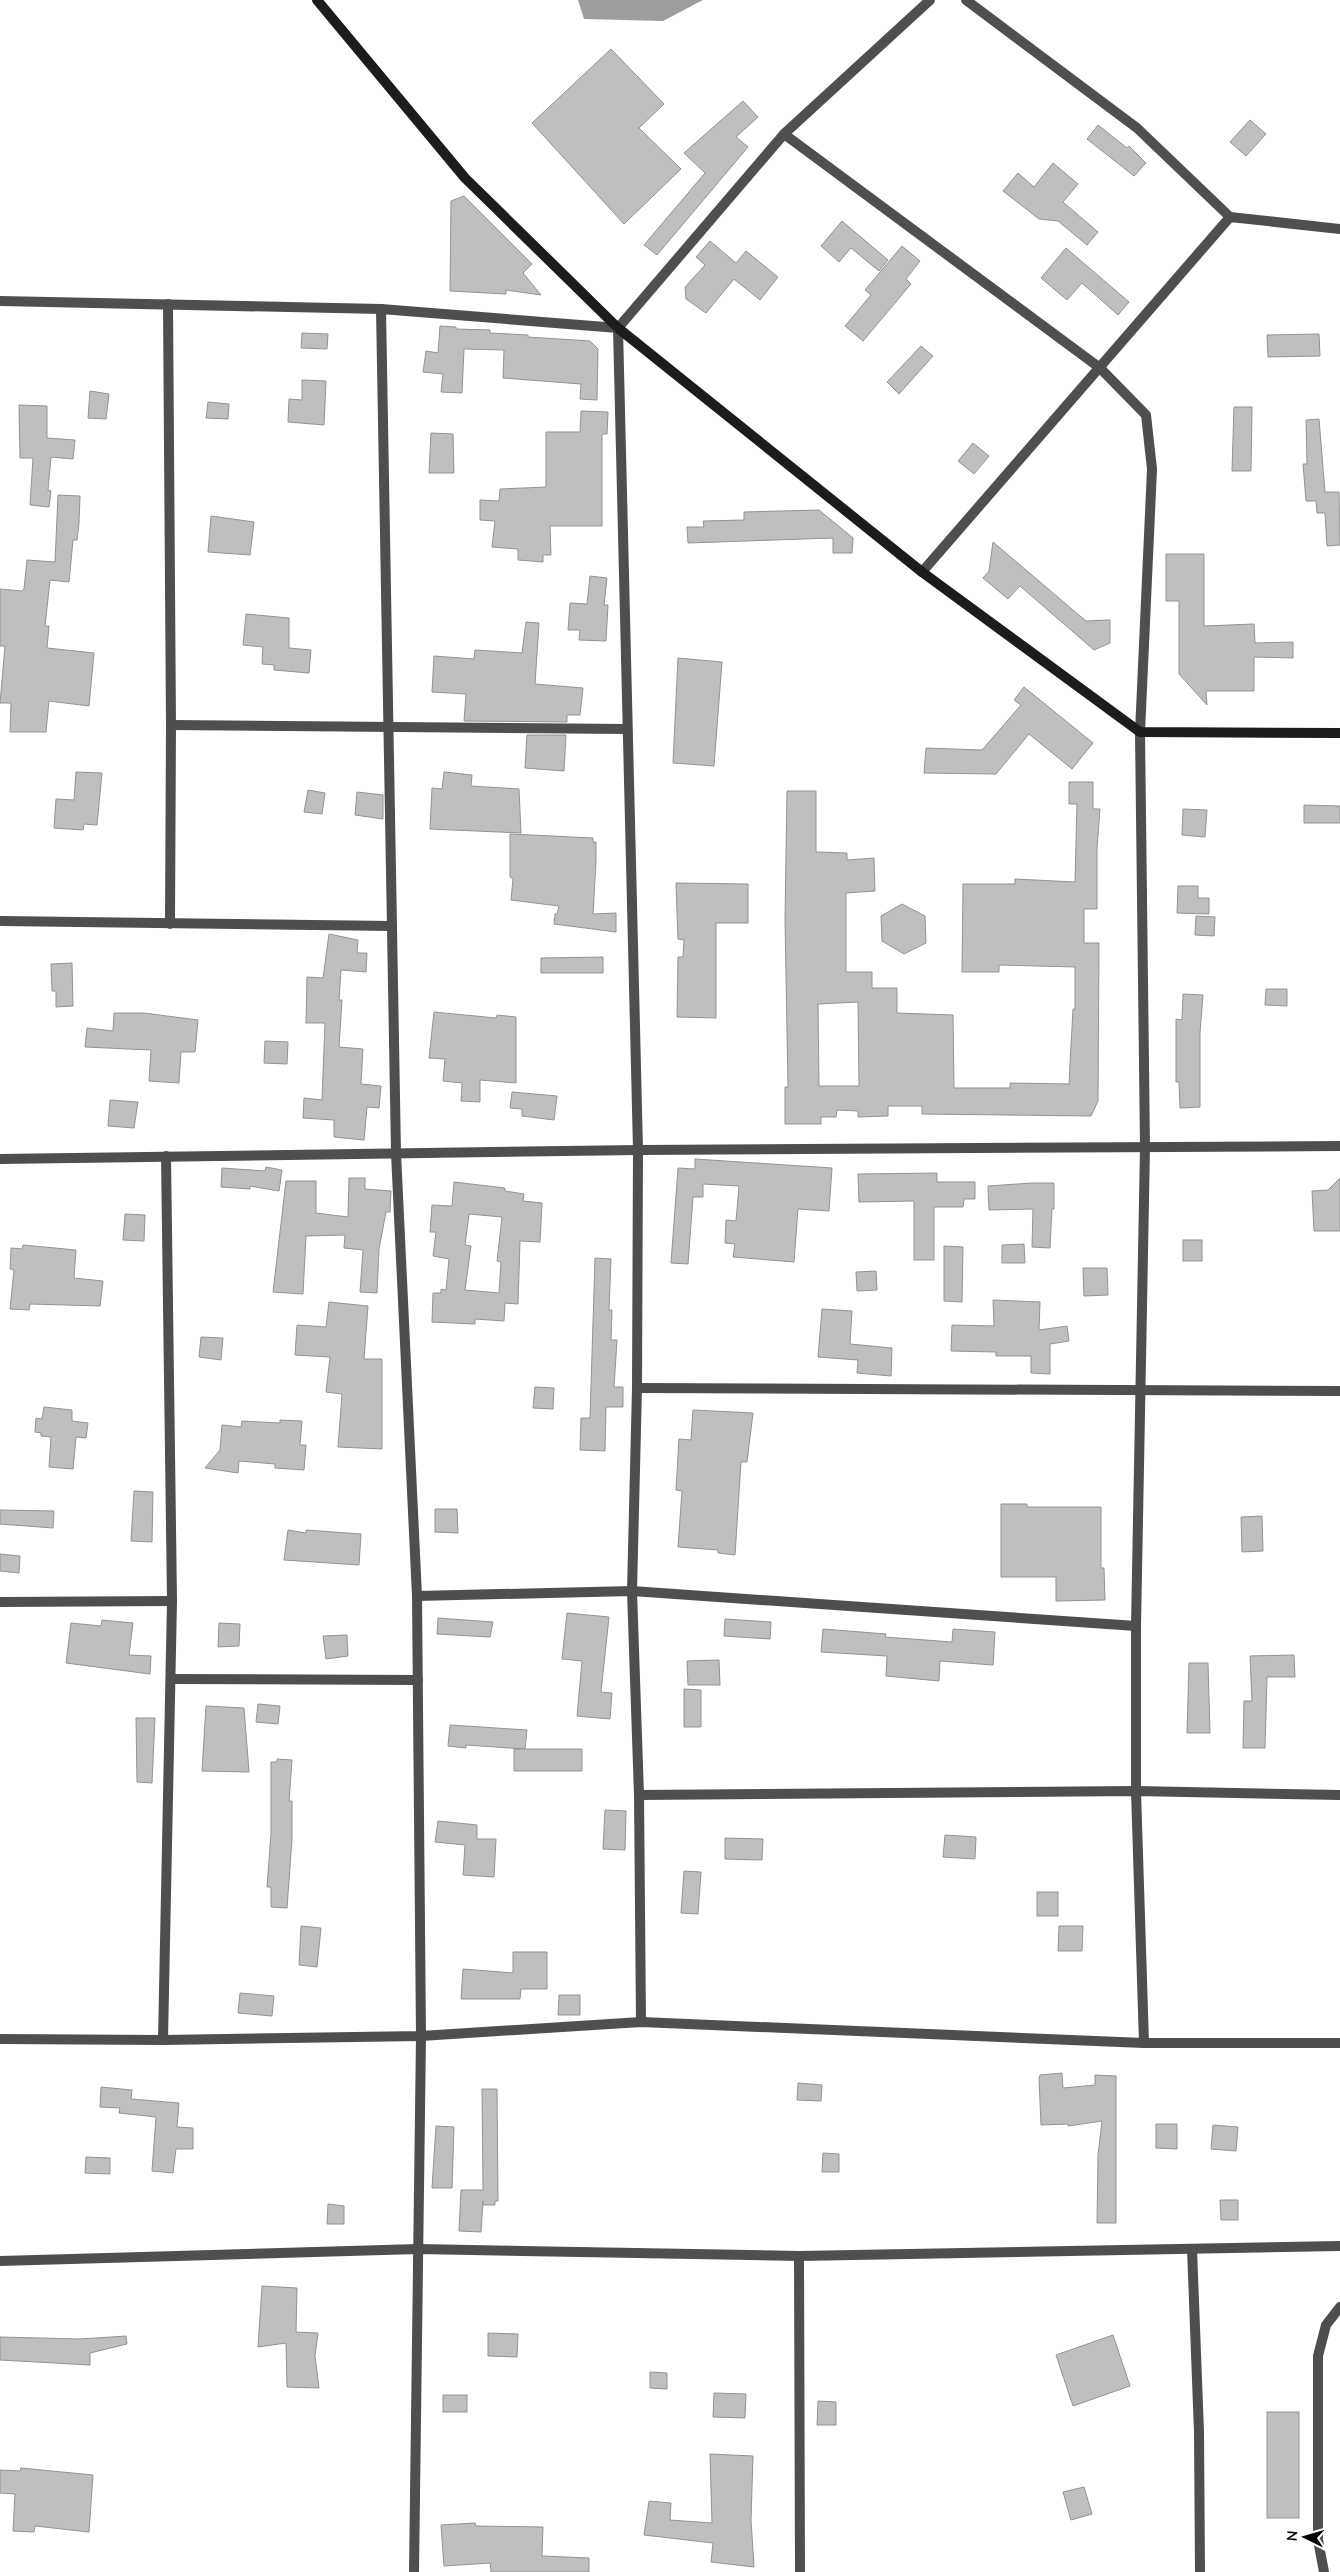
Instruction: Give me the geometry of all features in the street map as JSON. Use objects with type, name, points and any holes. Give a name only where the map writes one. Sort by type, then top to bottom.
[{"type":"main road","points":[[317,0],[465,178],[618,328],[922,572],[1140,732],[1340,733]]},
{"type":"street","points":[[641,2022],[640,1795],[632,1591],[637,1388],[638,1150],[626,729],[618,328],[784,134],[930,0]]},
{"type":"street","points":[[966,0],[1137,128],[1230,217],[1340,229]]},
{"type":"street","points":[[784,134],[1100,368],[1146,416],[1152,469],[1140,732],[1145,1147],[1142,1392],[1136,1626],[1136,1791],[1144,2043]]},
{"type":"street","points":[[922,572],[1230,217]]},
{"type":"street","points":[[0,301],[382,309],[618,328]]},
{"type":"street","points":[[168,304],[172,725],[170,924]]},
{"type":"street","points":[[382,309],[396,1153],[417,1596],[421,2036],[414,2572]]},
{"type":"street","points":[[172,725],[626,729]]},
{"type":"street","points":[[0,922],[392,926]]},
{"type":"street","points":[[0,1159],[638,1150],[1340,1146]]},
{"type":"street","points":[[164,2040],[172,1601],[166,1156]]},
{"type":"street","points":[[637,1388],[1142,1392],[1340,1391]]},
{"type":"street","points":[[417,1596],[632,1591],[1136,1626]]},
{"type":"street","points":[[0,1602],[172,1601]]},
{"type":"street","points":[[171,1679],[418,1680]]},
{"type":"street","points":[[640,1795],[1136,1791],[1340,1795]]},
{"type":"street","points":[[0,2039],[164,2040],[421,2036],[641,2022],[1144,2043],[1340,2042]]},
{"type":"street","points":[[0,2261],[418,2249],[799,2256],[1340,2246]]},
{"type":"street","points":[[1192,2249],[1199,2432],[1200,2572]]},
{"type":"street","points":[[799,2256],[800,2572]]},
{"type":"street","points":[[1324,2572],[1318,2540],[1318,2356],[1326,2325],[1340,2307]]},
{"type":"shaded area","points":[[578,0],[703,0],[663,21],[584,19]]},
{"type":"building","points":[[611,49],[664,104],[639,128],[681,169],[624,224],[532,123]]},
{"type":"building","points":[[743,101],[758,117],[736,137],[748,147],[657,255],[644,245],[705,173],[684,153]]},
{"type":"building","points":[[1250,120],[1266,134],[1246,156],[1230,142]]},
{"type":"building","points":[[1098,125],[1127,148],[1129,146],[1146,163],[1134,176],[1087,139]]},
{"type":"building","points":[[1053,163],[1078,184],[1063,202],[1098,232],[1087,245],[1058,221],[1039,219],[1003,191],[1018,173],[1034,187]]},
{"type":"building","points":[[464,196],[532,264],[523,273],[541,295],[506,290],[506,294],[450,291],[451,201]]},
{"type":"building","points":[[842,221],[888,260],[879,271],[851,248],[839,262],[821,246]]},
{"type":"building","points":[[710,241],[736,263],[746,251],[778,277],[760,300],[734,279],[706,313],[686,299],[685,287],[705,265],[696,257]]},
{"type":"building","points":[[902,246],[920,261],[906,279],[911,284],[863,341],[845,326],[871,295],[865,290]]},
{"type":"building","points":[[1066,248],[1129,302],[1118,315],[1082,283],[1067,300],[1041,278]]},
{"type":"building","points":[[440,326],[456,327],[456,329],[490,330],[490,333],[528,335],[528,337],[590,341],[598,349],[597,400],[580,399],[581,384],[503,378],[504,350],[464,349],[462,393],[441,392],[443,374],[423,372],[426,351],[438,353]]},
{"type":"building","points":[[302,333],[328,334],[327,349],[301,348]]},
{"type":"building","points":[[1319,334],[1320,356],[1268,357],[1267,335]]},
{"type":"building","points":[[921,346],[933,356],[899,394],[887,382]]},
{"type":"building","points":[[302,380],[326,381],[324,425],[288,422],[289,399],[302,400]]},
{"type":"building","points":[[90,391],[109,394],[106,419],[88,418]]},
{"type":"building","points":[[208,402],[229,404],[228,419],[206,418]]},
{"type":"building","points":[[19,405],[47,406],[47,438],[75,440],[73,459],[51,457],[48,490],[51,491],[49,507],[30,505],[33,458],[20,458]]},
{"type":"building","points":[[1234,407],[1252,407],[1251,471],[1232,471]]},
{"type":"building","points":[[581,411],[608,412],[607,434],[602,434],[602,526],[550,526],[551,555],[543,555],[543,562],[518,560],[518,549],[492,547],[495,521],[480,520],[480,500],[499,501],[500,489],[546,487],[546,432],[580,432]]},
{"type":"building","points":[[1319,419],[1325,492],[1339,492],[1340,545],[1327,546],[1325,513],[1317,513],[1316,501],[1306,501],[1303,464],[1307,464],[1306,420]]},
{"type":"building","points":[[431,433],[453,434],[454,473],[429,473]]},
{"type":"building","points":[[973,443],[989,456],[974,474],[958,461]]},
{"type":"building","points":[[58,495],[80,496],[79,523],[77,540],[73,540],[69,582],[50,580],[45,626],[49,626],[47,648],[94,653],[89,706],[49,701],[46,732],[10,732],[11,703],[0,703],[5,646],[0,646],[0,589],[22,591],[24,589],[27,560],[55,562]]},
{"type":"building","points":[[819,510],[853,538],[852,553],[833,553],[833,538],[688,543],[687,527],[704,527],[703,521],[744,520],[744,512]]},
{"type":"building","points":[[211,516],[254,522],[250,555],[208,552]]},
{"type":"building","points":[[993,542],[1086,621],[1110,620],[1110,643],[1094,650],[1020,586],[1008,599],[983,578],[989,571]]},
{"type":"building","points":[[1166,554],[1204,554],[1204,626],[1254,624],[1255,643],[1293,642],[1293,658],[1254,657],[1254,691],[1206,691],[1207,705],[1179,674],[1179,601],[1166,601]]},
{"type":"building","points":[[590,576],[607,578],[604,605],[608,605],[606,641],[579,640],[580,630],[568,630],[570,603],[587,604]]},
{"type":"building","points":[[246,614],[289,618],[289,648],[311,650],[309,673],[274,670],[274,665],[262,664],[263,647],[243,645]]},
{"type":"building","points":[[526,622],[539,623],[535,684],[583,688],[580,715],[567,715],[567,722],[464,721],[466,694],[432,692],[434,656],[474,659],[475,650],[522,653]]},
{"type":"building","points":[[678,658],[722,662],[714,766],[673,763]]},
{"type":"building","points":[[1024,687],[1093,743],[1072,769],[1029,734],[996,774],[924,773],[926,748],[982,750],[1021,705],[1014,700]]},
{"type":"building","points":[[527,735],[566,735],[564,771],[525,768]]},
{"type":"building","points":[[76,772],[102,773],[97,825],[84,824],[83,830],[54,828],[56,799],[74,800]]},
{"type":"building","points":[[444,772],[472,775],[471,786],[519,789],[521,833],[430,829],[432,788],[442,789]]},
{"type":"building","points":[[1069,782],[1093,782],[1093,809],[1100,809],[1097,848],[1097,909],[1084,909],[1084,943],[1099,943],[1098,1101],[1091,1116],[922,1114],[922,1106],[888,1106],[888,1116],[858,1117],[858,1111],[837,1110],[836,1117],[821,1117],[821,1124],[785,1124],[785,1087],[788,1087],[785,919],[787,791],[816,791],[816,852],[847,853],[847,860],[874,858],[875,891],[846,893],[846,972],[872,972],[872,988],[897,988],[897,1013],[953,1015],[954,1088],[1010,1088],[1010,1083],[1069,1084],[1073,1009],[1075,1009],[1075,967],[999,965],[999,972],[962,972],[963,884],[1015,884],[1015,879],[1075,882],[1077,804],[1069,804]],"holes":[[[858,1002],[859,1086],[819,1086],[818,1004]]]},
{"type":"building","points":[[308,790],[325,793],[322,814],[304,812]]},
{"type":"building","points":[[357,792],[383,795],[383,819],[355,815]]},
{"type":"building","points":[[1304,805],[1340,806],[1340,823],[1304,823]]},
{"type":"building","points":[[1183,809],[1207,810],[1205,837],[1182,835]]},
{"type":"building","points":[[510,834],[593,838],[593,842],[596,842],[596,861],[593,914],[616,913],[616,932],[554,924],[555,914],[557,914],[559,906],[511,900],[513,879],[510,877]]},
{"type":"building","points":[[676,883],[748,884],[748,923],[716,923],[716,1018],[677,1017],[678,957],[683,957],[684,940],[678,939]]},
{"type":"building","points":[[1178,886],[1198,886],[1198,898],[1209,898],[1209,914],[1177,913]]},
{"type":"building","points":[[902,904],[925,916],[926,943],[904,954],[882,941],[881,916]]},
{"type":"building","points":[[1196,916],[1215,917],[1214,936],[1195,935]]},
{"type":"building","points":[[329,934],[358,940],[357,953],[367,953],[366,972],[341,970],[339,1000],[342,1000],[339,1047],[363,1049],[361,1084],[381,1086],[379,1108],[367,1107],[364,1140],[334,1137],[334,1120],[303,1118],[304,1098],[322,1100],[325,1023],[306,1023],[307,977],[323,978]]},
{"type":"building","points":[[603,957],[603,973],[541,973],[541,958]]},
{"type":"building","points":[[72,963],[73,1006],[56,1007],[56,991],[52,991],[51,964]]},
{"type":"building","points":[[1266,989],[1287,989],[1287,1006],[1265,1005]]},
{"type":"building","points":[[1183,994],[1203,995],[1200,1033],[1200,1107],[1180,1108],[1179,1082],[1176,1082],[1176,1019],[1182,1020]]},
{"type":"building","points":[[434,1012],[496,1018],[497,1015],[516,1017],[516,1083],[480,1080],[480,1102],[461,1101],[462,1083],[443,1081],[445,1059],[429,1058]]},
{"type":"building","points":[[114,1013],[144,1013],[198,1020],[195,1052],[181,1052],[179,1083],[149,1081],[151,1050],[85,1047],[87,1028],[113,1031]]},
{"type":"building","points":[[265,1041],[288,1042],[287,1064],[264,1063]]},
{"type":"building","points":[[512,1092],[557,1096],[554,1120],[522,1116],[522,1109],[510,1108]]},
{"type":"building","points":[[110,1100],[138,1102],[134,1128],[108,1126]]},
{"type":"building","points":[[695,1159],[832,1168],[829,1211],[798,1209],[794,1262],[733,1257],[735,1244],[725,1243],[726,1220],[736,1221],[739,1186],[703,1184],[703,1197],[693,1197],[688,1264],[671,1263],[678,1168],[695,1169]]},
{"type":"building","points":[[266,1167],[282,1170],[279,1191],[250,1186],[250,1189],[221,1187],[222,1168],[265,1171]]},
{"type":"building","points":[[937,1173],[937,1182],[975,1182],[975,1199],[964,1199],[963,1207],[934,1207],[934,1260],[914,1260],[914,1201],[859,1202],[858,1174]]},
{"type":"building","points":[[349,1178],[365,1178],[365,1189],[391,1191],[390,1212],[386,1212],[379,1249],[377,1293],[360,1292],[363,1250],[344,1248],[345,1235],[306,1236],[303,1294],[273,1292],[286,1181],[316,1181],[316,1213],[348,1217]]},
{"type":"building","points":[[1340,1178],[1340,1231],[1314,1231],[1312,1191],[1328,1190]]},
{"type":"building","points":[[454,1182],[505,1188],[505,1191],[524,1194],[523,1201],[542,1203],[540,1242],[520,1241],[518,1304],[505,1303],[504,1321],[475,1319],[475,1324],[432,1322],[433,1293],[441,1293],[441,1289],[446,1290],[449,1259],[433,1256],[436,1232],[430,1232],[432,1205],[452,1206]],"holes":[[[469,1214],[502,1217],[497,1261],[501,1262],[499,1293],[465,1290],[471,1246],[465,1245]]]},
{"type":"building","points":[[1054,1183],[1054,1209],[1052,1209],[1050,1248],[1032,1247],[1033,1209],[989,1210],[988,1186]]},
{"type":"building","points":[[125,1214],[145,1215],[144,1241],[123,1240]]},
{"type":"building","points":[[1183,1240],[1202,1240],[1202,1261],[1183,1261]]},
{"type":"building","points":[[1024,1244],[1025,1263],[1002,1263],[1002,1245]]},
{"type":"building","points":[[23,1245],[76,1250],[74,1278],[103,1281],[100,1306],[30,1304],[29,1310],[10,1309],[14,1270],[10,1269],[11,1248],[22,1249]]},
{"type":"building","points":[[944,1246],[963,1247],[962,1302],[944,1301]]},
{"type":"building","points":[[595,1258],[611,1259],[609,1310],[612,1310],[611,1340],[617,1340],[614,1387],[623,1387],[623,1407],[606,1407],[605,1451],[580,1450],[581,1418],[590,1418]]},
{"type":"building","points":[[1083,1268],[1107,1268],[1108,1295],[1084,1296]]},
{"type":"building","points":[[876,1271],[877,1290],[857,1291],[856,1272]]},
{"type":"building","points":[[993,1300],[1040,1302],[1039,1330],[1067,1326],[1069,1341],[1050,1344],[1050,1374],[1031,1373],[1031,1356],[996,1356],[996,1352],[951,1351],[952,1325],[994,1326]]},
{"type":"building","points":[[329,1302],[368,1306],[364,1359],[382,1359],[382,1449],[338,1447],[342,1394],[326,1392],[330,1357],[295,1355],[297,1325],[326,1327]]},
{"type":"building","points":[[822,1309],[852,1311],[850,1344],[892,1348],[891,1376],[857,1373],[858,1360],[818,1357]]},
{"type":"building","points":[[201,1337],[223,1338],[221,1360],[199,1357]]},
{"type":"building","points":[[535,1387],[554,1388],[553,1409],[533,1408]]},
{"type":"building","points":[[44,1407],[72,1410],[72,1421],[88,1423],[86,1438],[76,1437],[73,1469],[49,1467],[51,1437],[41,1436],[41,1433],[35,1432],[36,1418],[42,1419]]},
{"type":"building","points":[[693,1410],[753,1413],[747,1462],[741,1462],[735,1555],[718,1553],[718,1550],[678,1547],[682,1491],[676,1490],[679,1439],[691,1440]]},
{"type":"building","points":[[280,1420],[302,1421],[300,1445],[306,1445],[304,1470],[275,1468],[275,1464],[239,1461],[238,1473],[205,1468],[220,1450],[222,1425],[241,1427],[242,1421],[280,1423]]},
{"type":"building","points":[[134,1491],[153,1492],[152,1542],[131,1541]]},
{"type":"building","points":[[1001,1504],[1027,1504],[1027,1507],[1101,1507],[1101,1568],[1104,1568],[1105,1600],[1056,1601],[1056,1577],[1001,1577]]},
{"type":"building","points":[[435,1509],[457,1509],[458,1533],[435,1532]]},
{"type":"building","points":[[0,1510],[54,1511],[53,1528],[0,1524]]},
{"type":"building","points":[[1262,1516],[1263,1551],[1242,1552],[1241,1517]]},
{"type":"building","points":[[288,1530],[306,1533],[306,1530],[361,1534],[359,1565],[284,1560]]},
{"type":"building","points":[[0,1554],[20,1556],[19,1573],[0,1571]]},
{"type":"building","points":[[567,1613],[609,1617],[601,1692],[612,1693],[610,1719],[577,1716],[582,1661],[562,1659]]},
{"type":"building","points":[[438,1618],[493,1622],[490,1637],[437,1634]]},
{"type":"building","points":[[725,1619],[771,1622],[770,1639],[724,1636]]},
{"type":"building","points":[[102,1620],[133,1623],[129,1655],[151,1656],[150,1674],[66,1663],[71,1623],[101,1626]]},
{"type":"building","points":[[219,1623],[240,1624],[239,1646],[218,1647]]},
{"type":"building","points":[[823,1629],[886,1634],[885,1637],[952,1642],[953,1629],[995,1632],[993,1665],[940,1661],[939,1681],[886,1676],[887,1656],[821,1652]]},
{"type":"building","points":[[347,1635],[348,1656],[326,1659],[323,1636]]},
{"type":"building","points":[[1294,1655],[1295,1677],[1267,1677],[1265,1748],[1243,1748],[1244,1701],[1252,1701],[1250,1656]]},
{"type":"building","points":[[719,1660],[720,1685],[688,1685],[687,1661]]},
{"type":"building","points":[[1189,1663],[1208,1663],[1210,1733],[1187,1733]]},
{"type":"building","points":[[684,1689],[701,1690],[701,1727],[684,1727]]},
{"type":"building","points":[[258,1704],[280,1706],[278,1724],[256,1722]]},
{"type":"building","points":[[206,1706],[244,1708],[249,1772],[202,1771]]},
{"type":"building","points":[[136,1718],[155,1718],[152,1783],[137,1782]]},
{"type":"building","points":[[450,1725],[527,1730],[525,1749],[466,1745],[466,1748],[448,1746]]},
{"type":"building","points":[[514,1749],[582,1749],[582,1771],[514,1771]]},
{"type":"building","points":[[277,1759],[292,1760],[289,1801],[292,1801],[292,1839],[287,1908],[271,1907],[271,1887],[267,1887],[271,1833],[271,1762],[277,1762]]},
{"type":"building","points":[[605,1810],[626,1811],[625,1850],[603,1849]]},
{"type":"building","points":[[438,1821],[477,1825],[477,1839],[496,1839],[494,1877],[463,1875],[465,1845],[435,1842]]},
{"type":"building","points":[[945,1835],[976,1837],[975,1859],[943,1857]]},
{"type":"building","points":[[725,1838],[763,1839],[762,1860],[725,1859]]},
{"type":"building","points":[[684,1871],[701,1872],[698,1914],[681,1913]]},
{"type":"building","points":[[1037,1892],[1058,1892],[1058,1916],[1037,1916]]},
{"type":"building","points":[[301,1926],[321,1928],[317,1967],[299,1965]]},
{"type":"building","points":[[1059,1926],[1083,1926],[1082,1951],[1058,1951]]},
{"type":"building","points":[[513,1952],[547,1952],[547,1989],[521,1989],[520,1999],[461,1999],[463,1969],[513,1973]]},
{"type":"building","points":[[240,1993],[274,1996],[272,2016],[238,2013]]},
{"type":"building","points":[[559,1995],[580,1995],[580,2015],[558,2015]]},
{"type":"building","points":[[1062,2073],[1063,2088],[1095,2085],[1095,2075],[1116,2076],[1116,2223],[1097,2223],[1098,2155],[1102,2121],[1068,2126],[1068,2124],[1041,2125],[1040,2075]]},
{"type":"building","points":[[798,2083],[822,2085],[821,2101],[797,2100]]},
{"type":"building","points":[[101,2087],[132,2090],[131,2099],[179,2103],[177,2127],[193,2128],[193,2149],[176,2149],[173,2173],[152,2171],[156,2117],[119,2113],[120,2108],[100,2107]]},
{"type":"building","points":[[482,2089],[497,2089],[498,2201],[495,2201],[495,2205],[483,2205],[483,2201],[481,2232],[459,2231],[461,2190],[483,2190]]},
{"type":"building","points":[[1156,2124],[1177,2124],[1177,2149],[1156,2148]]},
{"type":"building","points":[[1213,2125],[1238,2127],[1236,2151],[1211,2149]]},
{"type":"building","points":[[436,2126],[454,2127],[452,2188],[432,2188]]},
{"type":"building","points":[[823,2153],[839,2154],[839,2172],[822,2172]]},
{"type":"building","points":[[86,2157],[110,2158],[110,2174],[85,2173]]},
{"type":"building","points":[[1220,2200],[1238,2200],[1238,2220],[1221,2220]]},
{"type":"building","points":[[328,2204],[344,2206],[344,2224],[327,2224]]},
{"type":"building","points":[[262,2286],[297,2288],[296,2332],[318,2333],[315,2356],[319,2388],[287,2387],[286,2343],[258,2347]]},
{"type":"building","points":[[488,2333],[518,2334],[517,2357],[488,2356]]},
{"type":"building","points":[[1113,2335],[1130,2386],[1073,2406],[1056,2355]]},
{"type":"building","points":[[126,2336],[127,2344],[90,2353],[90,2365],[0,2360],[0,2337],[80,2339]]},
{"type":"building","points":[[650,2372],[667,2373],[667,2389],[650,2388]]},
{"type":"building","points":[[714,2393],[746,2394],[745,2418],[713,2417]]},
{"type":"building","points":[[443,2395],[467,2395],[467,2412],[443,2412]]},
{"type":"building","points":[[818,2401],[836,2402],[836,2425],[817,2425]]},
{"type":"building","points":[[1267,2412],[1299,2412],[1299,2518],[1267,2518]]},
{"type":"building","points":[[710,2454],[753,2456],[751,2520],[754,2567],[711,2562],[713,2543],[644,2535],[649,2501],[671,2503],[670,2520],[712,2523]]},
{"type":"building","points":[[21,2468],[93,2475],[89,2532],[35,2526],[34,2532],[13,2531],[15,2494],[0,2493],[0,2470],[20,2471]]},
{"type":"building","points":[[1084,2487],[1092,2514],[1071,2520],[1063,2492]]},
{"type":"building","points":[[475,2523],[476,2526],[543,2527],[542,2556],[589,2558],[589,2572],[491,2572],[490,2563],[444,2566],[441,2525]]}]
